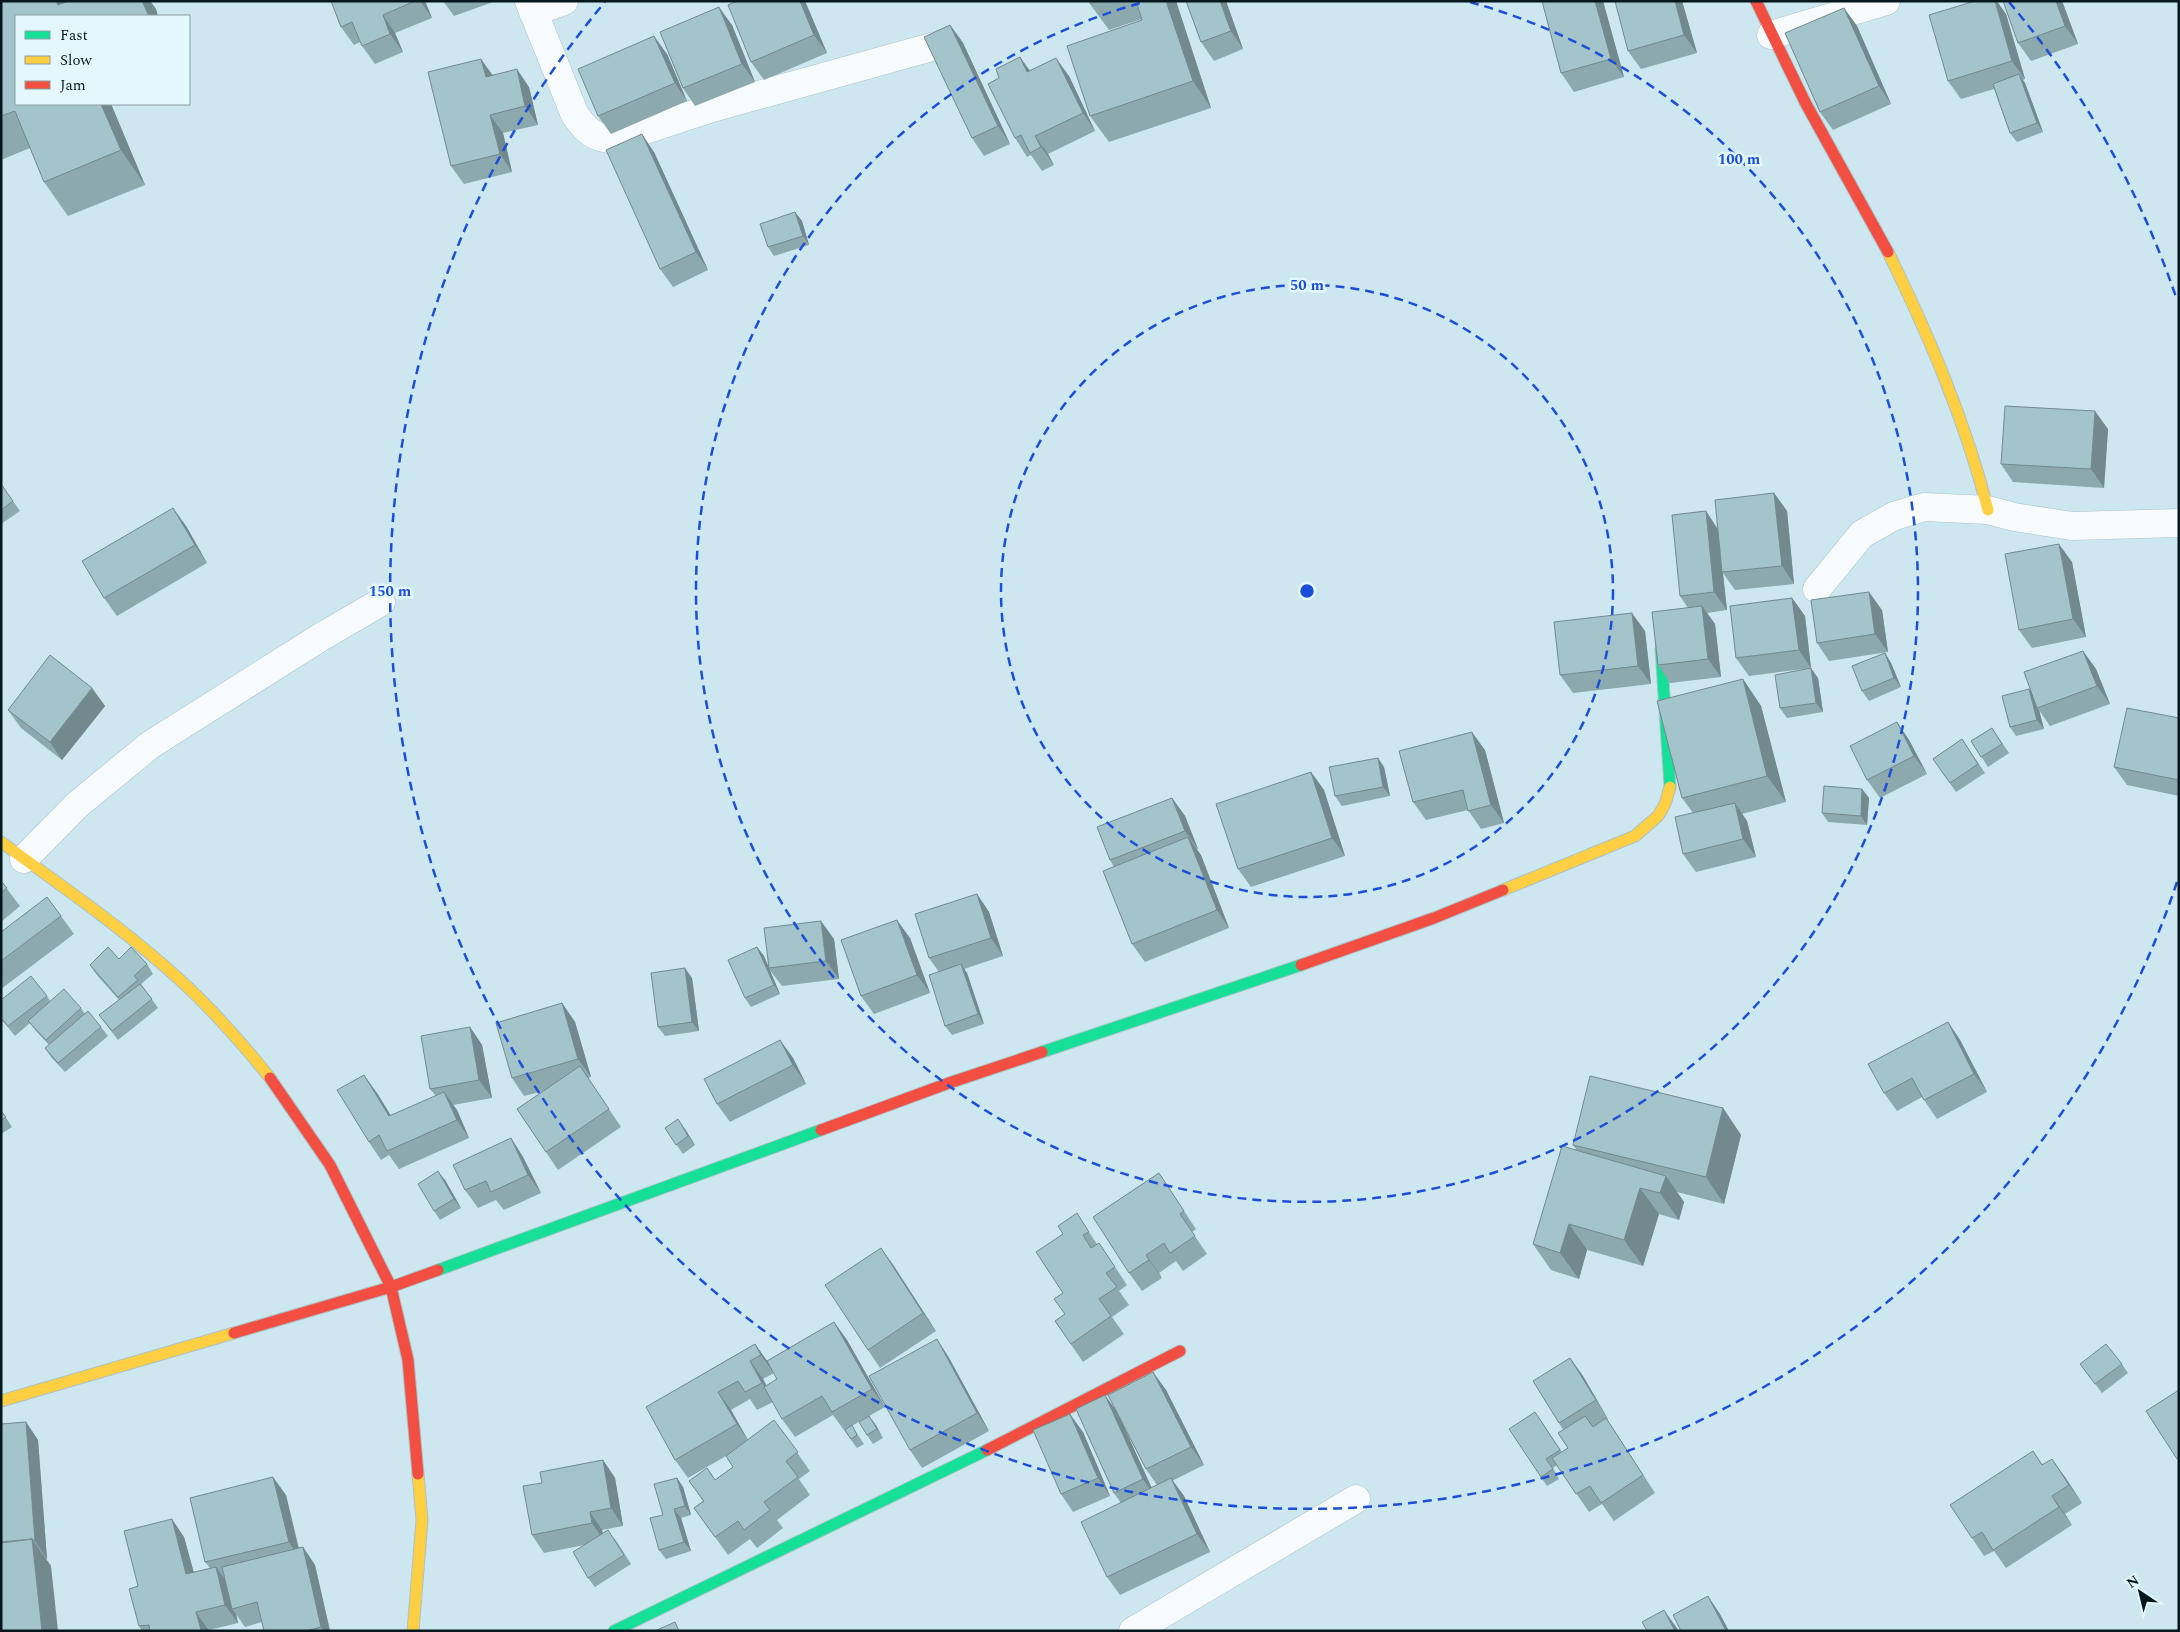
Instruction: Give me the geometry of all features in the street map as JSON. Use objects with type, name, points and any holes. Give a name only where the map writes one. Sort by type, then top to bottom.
[{"type":"street","points":[[564,1],[531,6],[575,115],[587,132],[600,138],[615,140],[712,108],[946,43]]},
{"type":"street","points":[[1756,1],[1806,104],[1881,239],[1951,390],[1984,489],[1988,510]]},
{"type":"street","points":[[1771,35],[1886,1]]},
{"type":"street","points":[[1817,589],[1862,534],[1894,516],[1924,507],[1988,510],[2014,517],[2072,526],[2179,523]]},
{"type":"street","points":[[24,859],[76,805],[150,745],[321,637],[381,602]]},
{"type":"street","points":[[1,1400],[392,1287],[949,1083],[1235,988],[1434,918],[1635,836],[1656,821],[1665,807],[1670,788],[1661,650]]},
{"type":"street","points":[[1,842],[110,921],[180,980],[239,1040],[282,1093],[330,1165],[392,1287],[408,1360],[422,1520],[413,1631]]},
{"type":"street","points":[[614,1631],[998,1444],[1180,1351]]},
{"type":"street","points":[[1133,1631],[1356,1499]]},
{"type":"building","points":[[1,1],[56,1],[58,5],[68,1],[142,1],[149,15],[15,15],[15,105],[101,105],[121,150],[44,182],[15,111],[1,116]]},
{"type":"building","points":[[331,1],[415,1],[383,15],[390,34],[362,46],[352,22],[341,27]]},
{"type":"building","points":[[737,1],[800,1],[814,35],[751,62],[728,5]]},
{"type":"building","points":[[1136,1],[1166,1],[1193,81],[1090,116],[1067,46],[1142,20]]},
{"type":"building","points":[[1186,1],[1220,1],[1231,31],[1201,42]]},
{"type":"building","points":[[1542,1],[1595,1],[1611,59],[1561,73]]},
{"type":"building","points":[[1615,1],[1675,1],[1684,35],[1628,51]]},
{"type":"building","points":[[1975,1],[1995,1],[2012,61],[1948,81],[1929,15]]},
{"type":"building","points":[[2003,1],[2056,1],[2065,26],[2018,43]]},
{"type":"building","points":[[719,7],[742,64],[683,88],[660,32]]},
{"type":"building","points":[[1844,8],[1879,86],[1820,112],[1785,33]]},
{"type":"building","points":[[950,25],[998,126],[972,138],[924,37]]},
{"type":"building","points":[[654,36],[675,83],[598,116],[578,69]]},
{"type":"building","points":[[1020,57],[1027,72],[1056,58],[1083,113],[1035,136],[1041,147],[1030,153],[1021,135],[1015,138],[988,84],[999,78],[996,69]]},
{"type":"building","points":[[481,59],[486,77],[517,69],[525,106],[490,115],[500,154],[451,166],[428,72]]},
{"type":"building","points":[[2019,74],[2037,123],[2010,133],[1993,84]]},
{"type":"building","points":[[642,134],[696,252],[660,269],[606,150]]},
{"type":"building","points":[[795,212],[803,236],[768,247],[760,224]]},
{"type":"building","points":[[2005,406],[2095,411],[2091,469],[2001,464]]},
{"type":"building","points":[[1,484],[13,501],[1,510]]},
{"type":"building","points":[[1774,493],[1782,566],[1722,572],[1715,500]]},
{"type":"building","points":[[173,508],[195,545],[104,598],[82,561]]},
{"type":"building","points":[[1706,511],[1714,592],[1680,596],[1672,515]]},
{"type":"building","points":[[2059,544],[2073,619],[2019,630],[2005,554]]},
{"type":"building","points":[[1869,592],[1875,634],[1817,643],[1811,600]]},
{"type":"building","points":[[1792,598],[1799,650],[1736,658],[1730,606]]},
{"type":"building","points":[[1702,606],[1708,659],[1658,665],[1652,612]]},
{"type":"building","points":[[1632,613],[1638,666],[1560,675],[1554,622]]},
{"type":"building","points":[[2083,651],[2097,686],[2037,708],[2024,672]]},
{"type":"building","points":[[1885,653],[1894,678],[1862,691],[1852,666]]},
{"type":"building","points":[[50,655],[92,688],[50,742],[8,710]]},
{"type":"building","points":[[1811,668],[1816,703],[1780,708],[1775,675]]},
{"type":"building","points":[[1743,679],[1767,776],[1682,798],[1657,701]]},
{"type":"building","points":[[2029,689],[2037,720],[2010,727],[2002,696]]},
{"type":"building","points":[[2127,708],[2179,718],[2179,780],[2114,767]]},
{"type":"building","points":[[1897,722],[1914,756],[1867,780],[1850,746]]},
{"type":"building","points":[[1992,728],[2002,744],[1981,757],[1971,741]]},
{"type":"building","points":[[1472,732],[1491,805],[1468,811],[1463,790],[1413,802],[1399,751]]},
{"type":"building","points":[[1962,739],[1978,764],[1950,783],[1933,759]]},
{"type":"building","points":[[1378,758],[1383,787],[1335,796],[1329,767]]},
{"type":"building","points":[[1311,772],[1332,838],[1238,869],[1216,804]]},
{"type":"building","points":[[1824,786],[1862,789],[1861,816],[1822,813]]},
{"type":"building","points":[[1172,798],[1185,831],[1110,860],[1097,827]]},
{"type":"building","points":[[1735,803],[1743,839],[1683,854],[1675,817]]},
{"type":"building","points":[[1188,837],[1217,910],[1132,944],[1103,871]]},
{"type":"building","points":[[1,881],[7,888],[1,893]]},
{"type":"building","points":[[977,894],[991,938],[929,958],[915,914]]},
{"type":"building","points":[[47,897],[61,916],[1,961],[1,932]]},
{"type":"building","points":[[897,920],[917,975],[861,996],[841,940]]},
{"type":"building","points":[[821,921],[826,961],[769,968],[764,928]]},
{"type":"building","points":[[108,947],[119,959],[131,947],[147,964],[134,976],[138,980],[118,997],[90,965]]},
{"type":"building","points":[[757,947],[774,985],[745,998],[728,960]]},
{"type":"building","points":[[961,964],[978,1014],[945,1026],[929,975]]},
{"type":"building","points":[[685,968],[692,1022],[658,1027],[651,973]]},
{"type":"building","points":[[31,976],[47,996],[8,1026],[1,1018],[1,1000]]},
{"type":"building","points":[[140,984],[152,999],[112,1031],[99,1015]]},
{"type":"building","points":[[64,989],[81,1008],[46,1040],[28,1021]]},
{"type":"building","points":[[562,1003],[578,1059],[512,1078],[496,1023]]},
{"type":"building","points":[[88,1011],[101,1027],[58,1063],[45,1048]]},
{"type":"building","points":[[1948,1022],[1974,1074],[1924,1100],[1912,1078],[1884,1093],[1868,1064]]},
{"type":"building","points":[[470,1027],[479,1080],[430,1089],[421,1036]]},
{"type":"building","points":[[780,1040],[793,1065],[717,1104],[704,1079]]},
{"type":"building","points":[[580,1066],[609,1109],[546,1152],[517,1109]]},
{"type":"building","points":[[364,1075],[389,1116],[444,1092],[457,1120],[387,1151],[379,1135],[369,1142],[337,1090]]},
{"type":"building","points":[[1590,1076],[1723,1108],[1706,1177],[1573,1145]]},
{"type":"building","points":[[1,1111],[6,1117],[1,1120]]},
{"type":"building","points":[[678,1119],[688,1136],[676,1145],[665,1128]]},
{"type":"building","points":[[511,1138],[528,1175],[491,1192],[486,1181],[465,1190],[453,1165]]},
{"type":"building","points":[[1562,1146],[1666,1176],[1660,1193],[1640,1188],[1624,1240],[1569,1224],[1560,1253],[1533,1244]]},
{"type":"building","points":[[438,1171],[454,1199],[434,1211],[418,1184]]},
{"type":"building","points":[[1159,1173],[1184,1211],[1180,1214],[1195,1236],[1170,1253],[1164,1243],[1146,1255],[1149,1260],[1129,1273],[1093,1217]]},
{"type":"building","points":[[1077,1213],[1089,1232],[1083,1235],[1091,1248],[1099,1243],[1115,1267],[1106,1273],[1117,1287],[1099,1299],[1111,1316],[1071,1344],[1055,1321],[1065,1314],[1054,1299],[1063,1293],[1036,1252],[1063,1234],[1058,1226]]},
{"type":"building","points":[[881,1248],[923,1313],[868,1350],[825,1285]]},
{"type":"building","points":[[834,1322],[872,1389],[832,1412],[822,1396],[782,1419],[764,1387],[777,1379],[767,1361]]},
{"type":"building","points":[[937,1339],[977,1413],[910,1450],[869,1376]]},
{"type":"building","points":[[755,1344],[761,1355],[750,1361],[762,1383],[745,1392],[738,1381],[718,1392],[737,1424],[675,1460],[646,1407]]},
{"type":"building","points":[[2106,1344],[2122,1364],[2095,1384],[2080,1364]]},
{"type":"building","points":[[1570,1358],[1596,1400],[1559,1423],[1533,1381]]},
{"type":"building","points":[[1153,1372],[1191,1447],[1146,1469],[1108,1395]]},
{"type":"building","points":[[2179,1390],[2179,1458],[2177,1459],[2146,1411]]},
{"type":"building","points":[[1105,1395],[1143,1479],[1114,1493],[1076,1409]]},
{"type":"building","points":[[1535,1412],[1560,1450],[1546,1459],[1553,1469],[1541,1477],[1509,1429]]},
{"type":"building","points":[[1070,1414],[1098,1478],[1061,1494],[1033,1430]]},
{"type":"building","points":[[869,1416],[877,1429],[867,1435],[859,1422]]},
{"type":"building","points":[[1585,1416],[1593,1427],[1606,1418],[1643,1475],[1601,1503],[1590,1486],[1576,1494],[1552,1458],[1568,1448],[1558,1433]]},
{"type":"building","points":[[774,1420],[798,1452],[786,1461],[798,1477],[764,1502],[770,1510],[744,1530],[738,1521],[715,1537],[694,1508],[704,1501],[689,1481],[707,1468],[715,1480],[733,1467],[726,1456]]},
{"type":"building","points":[[26,1422],[35,1541],[32,1539],[1,1543],[1,1424]]},
{"type":"building","points":[[852,1425],[857,1435],[851,1439],[845,1430]]},
{"type":"building","points":[[2033,1451],[2042,1465],[2052,1459],[2069,1485],[2052,1496],[2059,1507],[1993,1550],[1982,1532],[1972,1538],[1950,1505]]},
{"type":"building","points":[[603,1460],[611,1508],[590,1512],[592,1523],[532,1535],[523,1486],[542,1483],[540,1472]]},
{"type":"building","points":[[273,1477],[289,1542],[205,1562],[190,1498]]},
{"type":"building","points":[[677,1478],[685,1506],[674,1509],[684,1542],[659,1550],[650,1518],[663,1515],[654,1484]]},
{"type":"building","points":[[1171,1478],[1197,1534],[1107,1577],[1081,1522]]},
{"type":"building","points":[[172,1519],[186,1574],[216,1567],[225,1605],[196,1612],[201,1630],[198,1631],[150,1631],[149,1625],[139,1626],[129,1589],[138,1586],[124,1531]]},
{"type":"building","points":[[608,1530],[624,1555],[588,1578],[573,1552]]},
{"type":"building","points":[[32,1539],[42,1631],[1,1631],[1,1542]]},
{"type":"building","points":[[303,1547],[321,1627],[306,1631],[264,1631],[257,1602],[232,1609],[222,1567]]},
{"type":"building","points":[[1708,1596],[1726,1631],[1681,1631],[1673,1615]]},
{"type":"building","points":[[1664,1610],[1675,1631],[1647,1631],[1642,1622]]},
{"type":"building","points":[[675,1622],[679,1631],[655,1631]]},
{"type":"traffic: fast","points":[[1661,649],[1670,787]]},
{"type":"traffic: fast","points":[[1042,1052],[1301,965]]},
{"type":"traffic: fast","points":[[438,1270],[821,1130]]},
{"type":"traffic: fast","points":[[614,1631],[987,1450]]},
{"type":"traffic: slow","points":[[1888,252],[1918,315],[1945,379],[1979,477],[1988,510]]},
{"type":"traffic: slow","points":[[1503,890],[1635,836],[1658,816],[1665,804],[1670,787]]},
{"type":"traffic: slow","points":[[1,842],[92,908],[158,961],[215,1014],[270,1078]]},
{"type":"traffic: slow","points":[[1,1401],[234,1333]]},
{"type":"traffic: slow","points":[[413,1631],[422,1520],[418,1474]]},
{"type":"traffic: jam","points":[[1756,1],[1806,104],[1888,252]]},
{"type":"traffic: jam","points":[[1301,965],[1434,918],[1503,890]]},
{"type":"traffic: jam","points":[[821,1130],[949,1083],[1042,1052]]},
{"type":"traffic: jam","points":[[270,1078],[330,1165],[391,1287],[408,1360],[418,1474]]},
{"type":"traffic: jam","points":[[234,1333],[391,1287],[438,1270]]},
{"type":"traffic: jam","points":[[987,1450],[1180,1351]]}]
